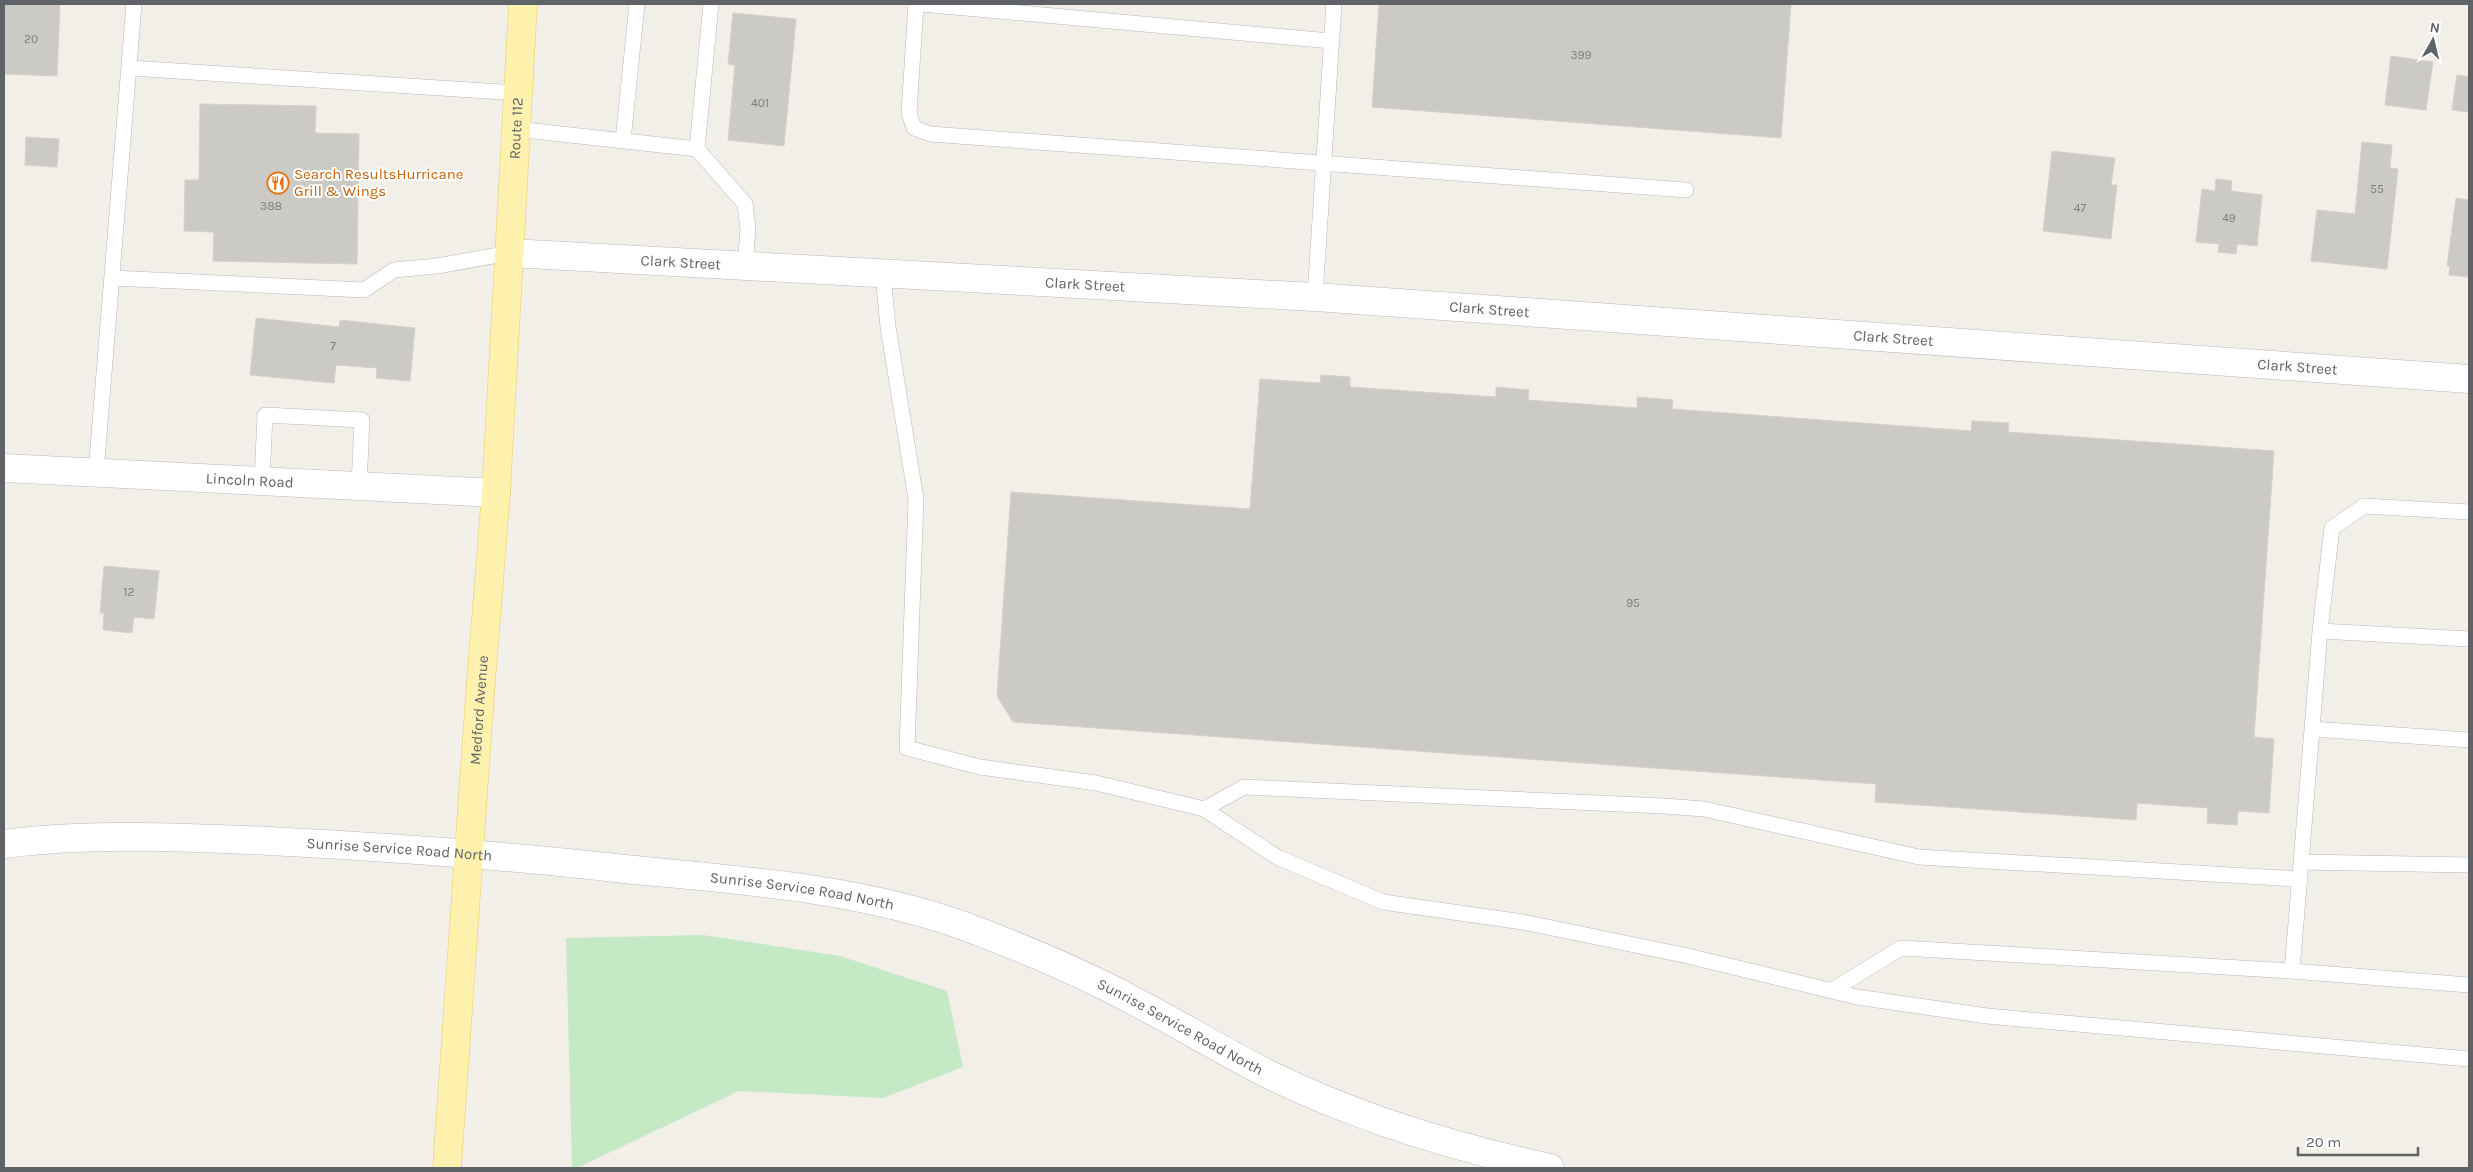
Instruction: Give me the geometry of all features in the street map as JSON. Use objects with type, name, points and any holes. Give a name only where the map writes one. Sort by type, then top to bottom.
[{"type":"main road","name":"Route 112","points":[[510,253],[523,4]]},
{"type":"main road","name":"Medford Avenue","points":[[447,1168],[496,493],[510,253]]},
{"type":"street","name":"Clark Street","points":[[510,253],[745,265],[883,275],[1315,297],[2469,379]]},
{"type":"street","name":"Lincoln Road","points":[[4,468],[496,493]]},
{"type":"street","name":"Sunrise Service Road North","points":[[4,844],[114,837],[200,838],[469,853],[766,884],[902,907],[961,925],[1019,947],[1107,987],[1268,1074],[1334,1104],[1474,1151],[1550,1168]]},
{"type":"lane","points":[[96,472],[134,4]]},
{"type":"lane","points":[[623,141],[637,4]]},
{"type":"lane","points":[[697,149],[711,4]]},
{"type":"lane","points":[[916,4],[909,113],[914,128],[930,134],[1686,190]]},
{"type":"lane","points":[[921,4],[1331,41]]},
{"type":"lane","points":[[1315,297],[1334,4]]},
{"type":"lane","points":[[130,68],[518,93]]},
{"type":"lane","points":[[516,129],[697,149],[745,204],[748,229],[745,265]]},
{"type":"lane","points":[[112,278],[364,290],[394,270],[437,266],[510,253]]},
{"type":"lane","points":[[883,275],[888,327],[916,499],[907,748],[980,767],[1096,783],[1204,809],[1277,857],[1383,902],[1523,922],[1688,956],[1857,997],[1987,1016],[2469,1058]]},
{"type":"lane","points":[[262,482],[265,415],[362,420],[359,486]]},
{"type":"lane","points":[[2292,971],[2320,631],[2332,528],[2364,506],[2469,512]]},
{"type":"lane","points":[[2320,631],[2469,639]]},
{"type":"lane","points":[[2312,729],[2469,740]]},
{"type":"lane","points":[[1204,809],[1244,787],[1664,806],[1704,809],[1919,857],[2299,879]]},
{"type":"lane","points":[[2301,862],[2469,865]]},
{"type":"lane","points":[[1831,991],[1901,948],[2292,971],[2469,985]]},
{"type":"green space","points":[[703,935],[840,956],[947,991],[963,1067],[883,1098],[739,1091],[577,1168],[572,1168],[566,938]]},
{"type":"building","points":[[4,4],[60,4],[57,76],[4,74]]},
{"type":"building","points":[[1379,4],[1791,4],[1781,138],[1372,107]]},
{"type":"building","points":[[733,13],[796,19],[784,146],[728,140],[735,65],[728,64]]},
{"type":"building","points":[[2391,56],[2433,62],[2426,110],[2385,105]]},
{"type":"building","points":[[2457,75],[2469,77],[2469,112],[2452,110]]},
{"type":"building","points":[[200,104],[316,106],[315,133],[359,134],[357,264],[213,261],[214,232],[184,231],[185,180],[199,180]]},
{"type":"building","points":[[26,137],[59,139],[57,167],[25,165]]},
{"type":"building","points":[[2362,142],[2392,145],[2390,168],[2398,169],[2387,269],[2311,261],[2317,210],[2355,214]]},
{"type":"building","points":[[2052,151],[2115,158],[2111,185],[2117,185],[2111,239],[2043,231]]},
{"type":"building","points":[[2216,179],[2232,181],[2231,191],[2262,195],[2257,246],[2237,244],[2236,254],[2218,252],[2219,244],[2196,242],[2202,189],[2215,191]]},
{"type":"building","points":[[2456,198],[2469,200],[2469,277],[2449,275],[2450,266],[2447,266]]},
{"type":"building","points":[[256,318],[339,327],[340,320],[415,328],[410,381],[376,378],[377,368],[336,365],[334,383],[250,375]]},
{"type":"building","points":[[1321,375],[1350,377],[1350,387],[1496,397],[1496,387],[1529,390],[1528,400],[1637,408],[1637,397],[1673,400],[1672,409],[1971,431],[1972,421],[2009,423],[2008,432],[2274,451],[2254,737],[2274,739],[2269,813],[2238,811],[2237,825],[2207,823],[2208,808],[2137,803],[2136,820],[1875,802],[1876,784],[1013,722],[997,696],[1011,492],[1250,509],[1260,379],[1320,383]]},
{"type":"building","points":[[104,566],[159,571],[154,619],[134,617],[132,633],[103,630],[104,613],[100,613]]},
{"type":"place","name":"Search ResultsHurricane Grill & Wings","points":[[278,183]]}]
